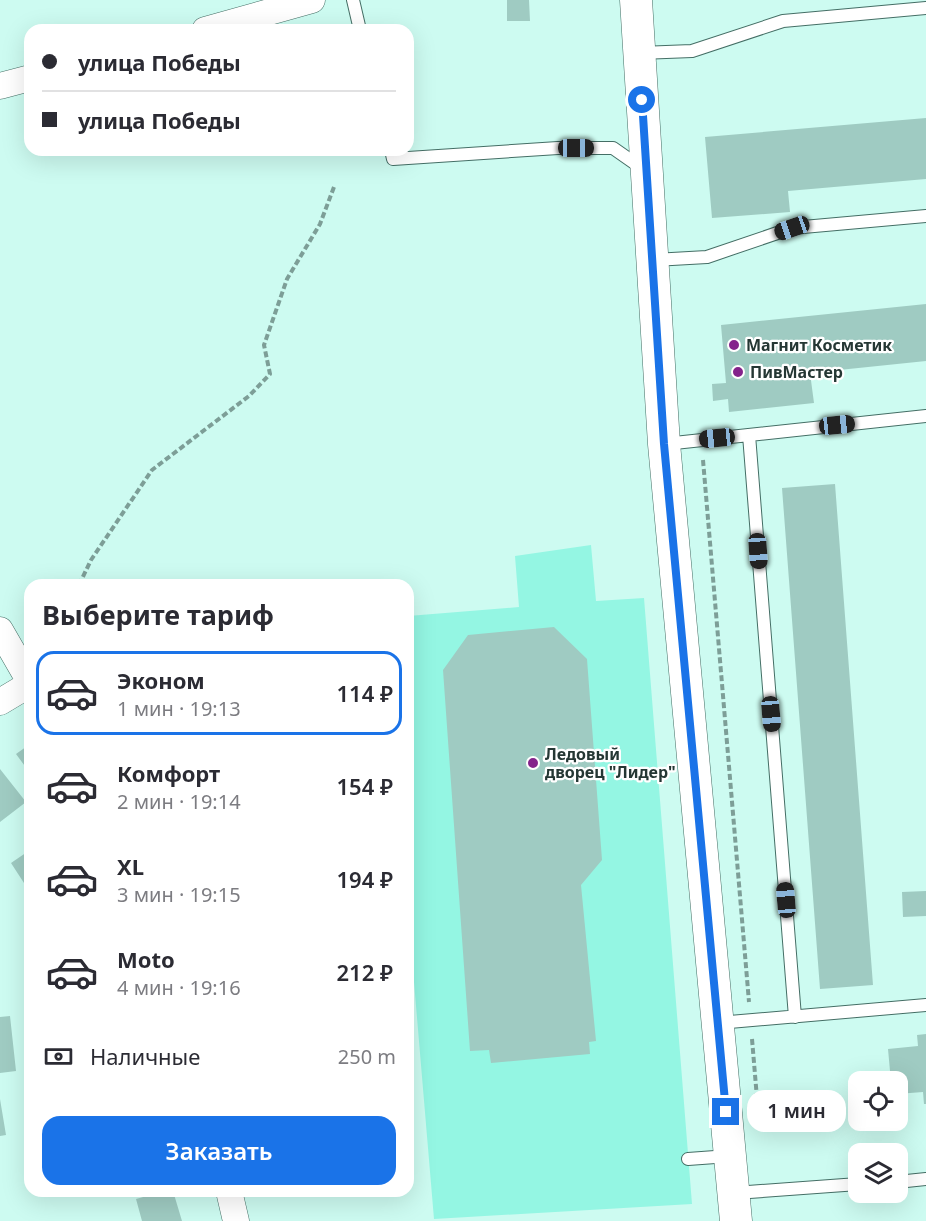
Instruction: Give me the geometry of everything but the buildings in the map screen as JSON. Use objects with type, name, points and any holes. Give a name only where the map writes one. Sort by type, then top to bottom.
[{"type":"street","points":[[226,24],[312,0]]},
{"type":"street","points":[[636,0],[664,444],[735,1207]]},
{"type":"street","points":[[0,86],[24,80]]},
{"type":"street","points":[[0,630],[24,672]]},
{"type":"street","points":[[0,702],[24,687]]},
{"type":"street","points":[[230,1197],[236,1221]]},
{"type":"lane","points":[[352,0],[358,24]]},
{"type":"lane","points":[[639,53],[692,51],[783,21],[926,8]]},
{"type":"lane","points":[[392,156],[393,159],[613,148],[646,171]]},
{"type":"lane","points":[[652,260],[707,257],[792,228],[926,216]]},
{"type":"lane","points":[[664,444],[926,416]]},
{"type":"lane","points":[[749,435],[795,1017]]},
{"type":"lane","points":[[718,1023],[926,1005]]},
{"type":"lane","points":[[688,1159],[730,1156]]},
{"type":"lane","points":[[908,1181],[926,1179]]},
{"type":"lane","points":[[735,1207],[848,1186]]},
{"type":"path","points":[[82,579],[91,560],[152,470],[249,396],[270,374],[264,345],[287,279],[320,224],[334,187]]},
{"type":"path","points":[[701,440],[760,1134]]},
{"type":"green space","name":"Ледовый дворец \"Лидер\"","points":[[591,545],[596,601],[644,598],[692,1204],[434,1219],[414,982],[414,616],[519,607],[515,556]]},
{"type":"place","name":"Магнит Косметик","points":[[734,345]]},
{"type":"place","name":"ПивМастер","points":[[738,372]]},
{"type":"place","name":"Ледовый дворец \"Лидер\"","points":[[533,763]]},
{"type":"route","points":[[642,100],[664,444],[726,1112]]}]
